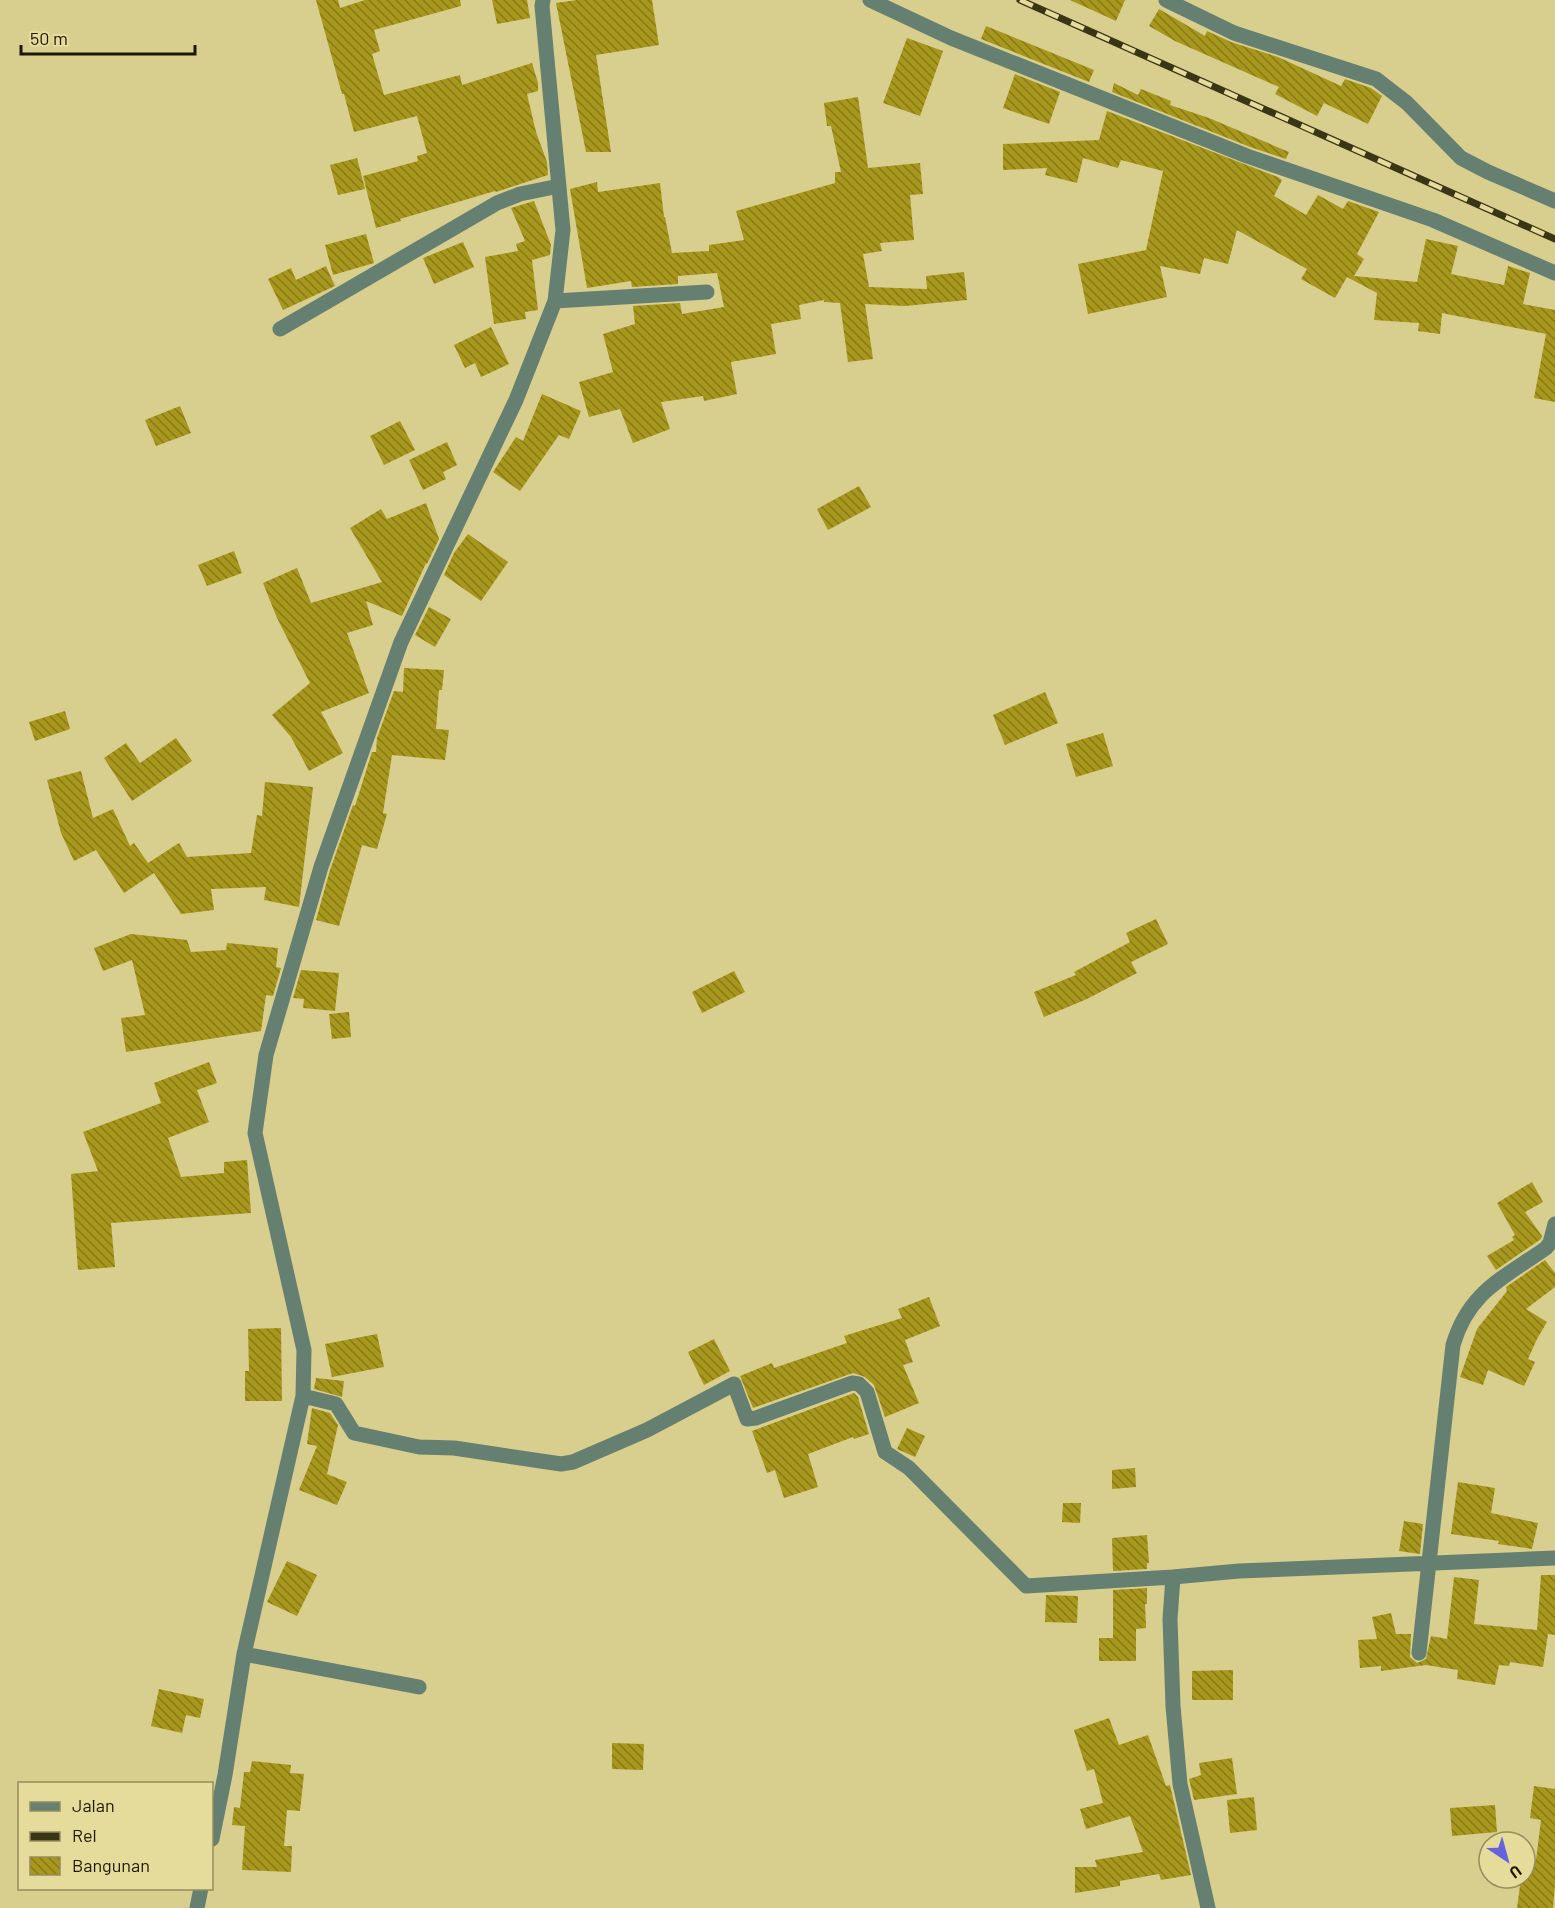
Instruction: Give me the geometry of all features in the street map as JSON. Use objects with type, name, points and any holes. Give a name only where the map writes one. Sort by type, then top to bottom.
[{"type":"street","points":[[213,1834],[225,1775],[244,1654],[303,1396],[304,1350],[255,1133],[266,1055],[321,867],[401,642],[516,400],[555,301],[563,230],[543,0]]},
{"type":"street","points":[[870,0],[951,38],[1247,156],[1433,220],[1555,273]]},
{"type":"street","points":[[1166,0],[1234,33],[1376,79],[1407,103],[1461,158],[1555,201]]},
{"type":"street","points":[[280,329],[497,203],[520,194],[559,186]]},
{"type":"street","points":[[555,301],[707,292]]},
{"type":"street","points":[[1419,1653],[1453,1345],[1459,1326],[1472,1305],[1492,1285],[1546,1248],[1550,1243],[1555,1224]]},
{"type":"street","points":[[303,1396],[336,1404],[354,1433],[419,1447],[454,1448],[561,1464],[573,1462],[647,1430],[734,1384],[747,1419],[756,1418],[852,1383],[859,1384],[867,1392],[885,1452],[909,1468],[1026,1586],[1239,1571],[1555,1558]]},
{"type":"street","points":[[1173,1577],[1170,1619],[1171,1652],[1179,1773],[1208,1908]]},
{"type":"street","points":[[244,1654],[419,1688]]},
{"type":"street","points":[[197,1908],[201,1890]]},
{"type":"building","points":[[316,0],[338,0],[340,8],[365,0],[460,0],[461,6],[374,30],[380,51],[372,54],[384,95],[460,75],[462,85],[532,63],[538,91],[527,94],[536,132],[547,162],[548,175],[376,228],[363,176],[418,161],[417,156],[427,153],[417,116],[354,132]]},
{"type":"building","points":[[492,0],[527,0],[530,18],[497,24]]},
{"type":"building","points":[[577,0],[652,0],[659,45],[596,55],[611,152],[586,152],[556,3]]},
{"type":"building","points":[[1070,0],[1125,0],[1116,21]]},
{"type":"building","points":[[1159,9],[1205,36],[1207,31],[1231,42],[1278,57],[1341,86],[1345,79],[1371,88],[1382,96],[1368,124],[1324,103],[1317,116],[1275,94],[1279,87],[1175,41],[1149,26]]},
{"type":"building","points":[[986,26],[1094,70],[1089,82],[981,39]]},
{"type":"building","points":[[907,38],[943,51],[920,116],[883,103]]},
{"type":"building","points":[[1015,74],[1060,92],[1049,124],[1003,108]]},
{"type":"building","points":[[1114,83],[1138,95],[1141,89],[1171,101],[1170,105],[1209,118],[1289,152],[1286,159],[1250,147],[1112,92]]},
{"type":"building","points":[[858,97],[868,168],[920,163],[923,194],[910,195],[914,240],[880,243],[882,251],[863,254],[869,287],[927,289],[926,276],[964,272],[967,300],[905,306],[865,304],[873,359],[848,362],[840,303],[824,302],[824,300],[799,305],[801,319],[771,324],[776,354],[731,362],[737,394],[704,401],[703,396],[661,402],[670,429],[633,443],[620,409],[589,417],[579,382],[613,372],[603,334],[635,324],[633,306],[680,303],[682,314],[724,307],[717,273],[678,276],[678,284],[632,287],[631,281],[587,288],[570,189],[597,182],[598,192],[660,183],[664,217],[672,253],[709,251],[709,245],[744,240],[736,211],[835,183],[835,172],[841,172],[831,126],[827,126],[824,103]]},
{"type":"building","points":[[1107,111],[1278,177],[1282,180],[1274,196],[1306,215],[1318,195],[1343,209],[1348,201],[1379,212],[1357,254],[1364,259],[1354,276],[1417,282],[1426,239],[1458,246],[1451,274],[1504,285],[1508,266],[1530,273],[1523,304],[1555,310],[1555,402],[1534,398],[1546,334],[1442,313],[1440,334],[1418,331],[1419,323],[1374,320],[1377,293],[1347,277],[1335,298],[1301,279],[1307,269],[1237,230],[1228,264],[1204,258],[1200,274],[1160,266],[1167,297],[1088,314],[1078,264],[1146,250],[1163,171],[1121,160],[1118,168],[1083,158],[1077,183],[1045,175],[1047,168],[1003,170],[1003,144],[1099,140]]},
{"type":"building","points":[[357,158],[365,189],[338,195],[330,165]]},
{"type":"building","points":[[534,201],[551,245],[550,255],[532,260],[538,310],[525,312],[526,319],[494,324],[485,257],[518,251],[516,244],[525,241],[511,208]]},
{"type":"building","points":[[366,234],[374,263],[333,275],[325,245]]},
{"type":"building","points":[[463,242],[474,267],[434,284],[423,258]]},
{"type":"building","points":[[326,266],[335,286],[283,310],[268,279],[291,268],[296,280]]},
{"type":"building","points":[[491,327],[509,364],[481,377],[475,363],[465,368],[454,345]]},
{"type":"building","points":[[542,394],[581,411],[569,439],[559,435],[520,491],[493,472],[516,437],[523,441]]},
{"type":"building","points":[[180,406],[191,433],[156,446],[145,420]]},
{"type":"building","points":[[400,421],[415,450],[384,465],[370,436]]},
{"type":"building","points":[[447,442],[457,465],[443,472],[446,479],[423,490],[409,460]]},
{"type":"building","points":[[859,486],[871,507],[828,530],[817,509]]},
{"type":"building","points":[[426,503],[439,539],[402,616],[366,601],[373,625],[347,633],[369,693],[321,712],[343,753],[309,771],[291,737],[272,715],[310,683],[277,618],[263,583],[297,568],[311,603],[382,582],[350,528],[381,509],[387,519]]},
{"type":"building","points":[[468,534],[508,562],[481,601],[444,575],[454,553]]},
{"type":"building","points":[[234,551],[242,573],[207,586],[198,565]]},
{"type":"building","points":[[429,607],[451,619],[435,647],[415,635]]},
{"type":"building","points":[[404,668],[444,670],[442,690],[439,690],[436,729],[449,730],[445,760],[392,755],[383,813],[387,814],[377,849],[362,845],[339,926],[316,920],[330,870],[353,805],[355,806],[372,752],[376,752],[377,738],[394,691],[403,692]]},
{"type":"building","points":[[1045,692],[1058,723],[1005,745],[993,715]]},
{"type":"building","points":[[65,711],[70,729],[35,741],[29,722]]},
{"type":"building","points":[[1103,733],[1113,766],[1076,777],[1066,744]]},
{"type":"building","points":[[176,738],[192,761],[132,801],[104,758],[126,743],[140,763]]},
{"type":"building","points":[[81,771],[93,818],[113,809],[130,846],[134,843],[148,863],[179,843],[187,857],[251,853],[257,815],[262,816],[265,782],[313,787],[299,907],[264,900],[266,887],[211,889],[214,910],[181,914],[154,873],[124,893],[96,850],[74,861],[61,833],[47,780]]},
{"type":"building","points":[[1156,919],[1168,944],[1131,962],[1137,973],[1087,999],[1044,1017],[1034,992],[1076,975],[1074,972],[1130,942],[1126,933]]},
{"type":"building","points":[[131,934],[187,940],[191,952],[226,950],[227,943],[278,948],[276,967],[281,968],[273,996],[266,995],[261,1031],[126,1052],[121,1018],[145,1015],[132,960],[103,971],[94,948]]},
{"type":"building","points":[[301,970],[339,973],[335,1011],[303,1008],[304,999],[293,998]]},
{"type":"building","points":[[734,971],[745,992],[702,1013],[692,992]]},
{"type":"building","points":[[349,1012],[351,1037],[332,1039],[329,1014]]},
{"type":"building","points":[[209,1062],[217,1083],[197,1090],[209,1122],[168,1138],[181,1177],[224,1173],[224,1162],[247,1160],[251,1213],[111,1223],[115,1267],[78,1270],[71,1174],[98,1171],[83,1132],[161,1103],[154,1083]]},
{"type":"building","points":[[1532,1182],[1543,1202],[1525,1212],[1542,1236],[1541,1239],[1496,1270],[1487,1256],[1514,1240],[1512,1237],[1515,1235],[1497,1203]]},
{"type":"building","points":[[1545,1260],[1555,1273],[1555,1287],[1526,1309],[1547,1322],[1528,1359],[1535,1362],[1524,1386],[1488,1370],[1483,1385],[1460,1377],[1477,1329],[1507,1291],[1506,1287]]},
{"type":"building","points":[[929,1297],[940,1326],[905,1340],[913,1362],[903,1365],[919,1403],[885,1417],[874,1385],[865,1377],[853,1373],[753,1408],[740,1376],[772,1363],[774,1368],[847,1343],[844,1336],[902,1318],[898,1309]]},
{"type":"building","points":[[281,1328],[282,1401],[245,1401],[245,1371],[249,1371],[248,1329]]},
{"type":"building","points":[[377,1334],[384,1367],[332,1377],[325,1344]]},
{"type":"building","points":[[714,1339],[730,1371],[704,1385],[688,1352]]},
{"type":"building","points":[[316,1378],[344,1381],[342,1397],[314,1389]]},
{"type":"building","points":[[854,1393],[858,1397],[869,1434],[854,1439],[853,1437],[808,1454],[818,1487],[784,1498],[775,1470],[767,1473],[752,1431]]},
{"type":"building","points":[[312,1408],[330,1413],[338,1425],[327,1474],[347,1482],[337,1505],[299,1490],[317,1446],[307,1444]]},
{"type":"building","points":[[907,1428],[925,1436],[915,1457],[897,1449]]},
{"type":"building","points":[[1135,1468],[1136,1487],[1112,1489],[1112,1470]]},
{"type":"building","points":[[1458,1482],[1495,1488],[1491,1513],[1538,1523],[1532,1549],[1498,1544],[1499,1541],[1451,1534]]},
{"type":"building","points":[[1063,1503],[1081,1503],[1080,1523],[1062,1522]]},
{"type":"building","points":[[1404,1521],[1423,1524],[1420,1554],[1399,1551]]},
{"type":"building","points":[[1147,1535],[1149,1563],[1147,1563],[1147,1569],[1113,1571],[1112,1538]]},
{"type":"building","points":[[287,1561],[317,1575],[297,1616],[267,1602]]},
{"type":"building","points":[[1541,1575],[1555,1575],[1555,1635],[1548,1634],[1543,1667],[1510,1662],[1509,1666],[1499,1665],[1495,1685],[1457,1679],[1458,1670],[1426,1665],[1381,1671],[1381,1666],[1360,1668],[1358,1640],[1377,1639],[1372,1617],[1391,1613],[1396,1634],[1411,1634],[1410,1657],[1417,1663],[1426,1659],[1431,1636],[1447,1639],[1454,1577],[1479,1580],[1474,1624],[1537,1630]]},
{"type":"building","points":[[1147,1588],[1146,1628],[1136,1629],[1136,1661],[1099,1661],[1099,1638],[1113,1638],[1113,1590]]},
{"type":"building","points":[[1046,1595],[1078,1596],[1077,1623],[1045,1622]]},
{"type":"building","points":[[1233,1670],[1233,1700],[1192,1700],[1192,1671]]},
{"type":"building","points":[[159,1689],[204,1699],[200,1718],[186,1715],[182,1733],[151,1726]]},
{"type":"building","points":[[1109,1718],[1119,1745],[1148,1735],[1166,1786],[1170,1785],[1191,1875],[1161,1880],[1159,1874],[1120,1881],[1120,1886],[1075,1893],[1075,1867],[1097,1867],[1095,1860],[1143,1852],[1130,1816],[1086,1829],[1080,1809],[1103,1803],[1094,1769],[1087,1771],[1074,1730]]},
{"type":"building","points":[[612,1743],[644,1744],[643,1770],[612,1769]]},
{"type":"building","points":[[1232,1758],[1237,1794],[1194,1800],[1189,1779],[1201,1775],[1199,1763]]},
{"type":"building","points":[[252,1761],[291,1765],[290,1773],[304,1774],[300,1811],[287,1810],[284,1846],[292,1846],[291,1872],[242,1870],[245,1826],[232,1825],[234,1807],[240,1808],[244,1772],[250,1772]]},
{"type":"building","points":[[1534,1786],[1555,1789],[1553,1908],[1517,1908],[1519,1890],[1537,1890],[1537,1852],[1541,1820],[1530,1818]]},
{"type":"building","points":[[1254,1797],[1257,1830],[1230,1833],[1227,1800]]},
{"type":"building","points":[[1495,1805],[1497,1830],[1477,1830],[1477,1834],[1452,1836],[1450,1808]]},
{"type":"railway","points":[[1020,0],[1555,239]]}]
